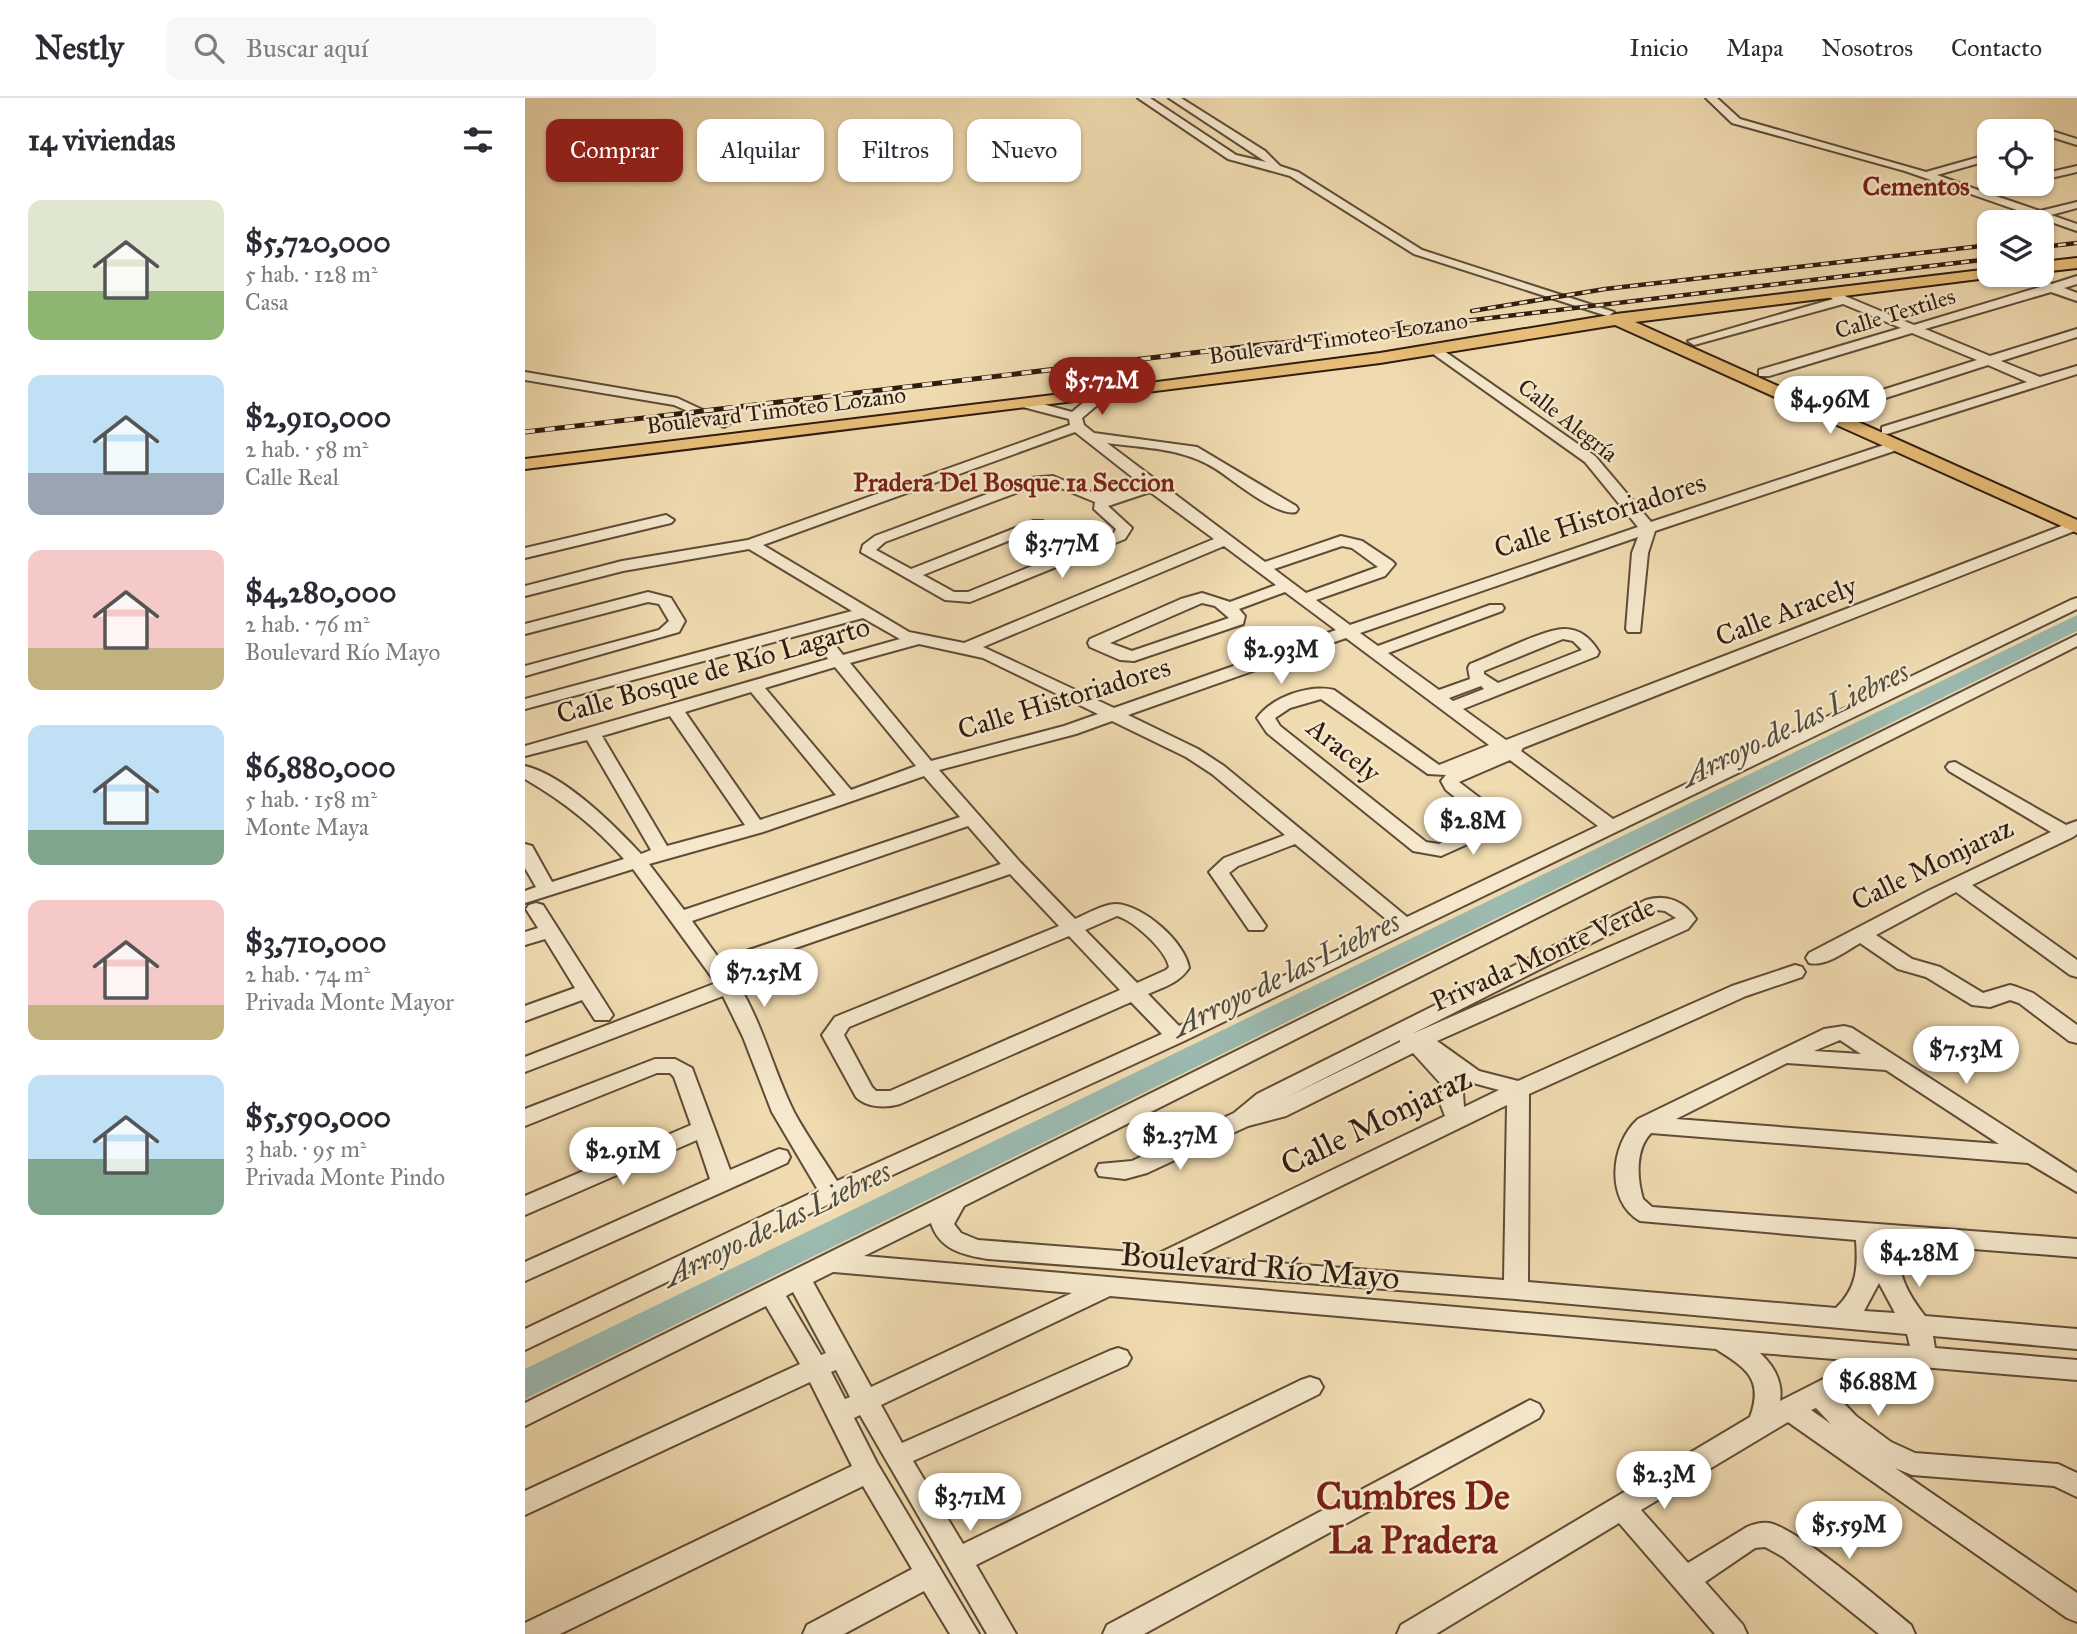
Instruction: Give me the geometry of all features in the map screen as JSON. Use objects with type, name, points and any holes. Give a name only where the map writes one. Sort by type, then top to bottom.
[{"type":"main road","points":[[2054,258],[2077,255]]},
{"type":"main road","points":[[2054,266],[2077,263]]},
{"type":"main road","name":"Boulevard Timoteo Lozano","points":[[525,464],[1400,341],[1619,316],[1977,268]]},
{"type":"main road","name":"Boulevard Timoteo Lozano","points":[[931,406],[1024,402],[1111,393],[1436,352],[1619,316],[1977,276]]},
{"type":"main road","points":[[1664,335],[1667,320],[1681,311]]},
{"type":"main road","points":[[1619,316],[2076,522]]},
{"type":"main road","points":[[1436,352],[1614,333],[1664,335],[1693,341],[1764,373],[1840,408],[1891,438]]},
{"type":"main road","name":"Boulevard Timoteo Lozano","points":[[525,447],[724,423],[868,414]]},
{"type":"street","points":[[1143,98],[1232,157],[1276,166],[1294,174],[1418,252],[1619,316]]},
{"type":"street","points":[[1174,98],[1261,153],[1276,166]]},
{"type":"street","points":[[1711,98],[1736,121],[1926,175],[1977,193]]},
{"type":"street","points":[[2054,135],[2077,142]]},
{"type":"street","points":[[2054,141],[2077,135]]},
{"type":"street","points":[[1926,175],[1977,161]]},
{"type":"street","points":[[2054,174],[2077,169]]},
{"type":"street","points":[[1986,196],[2024,210]]},
{"type":"street","points":[[2054,211],[2077,205]]},
{"type":"street","points":[[2054,220],[2077,228]]},
{"type":"street","name":"Calle Textiles","points":[[1764,373],[2077,280]]},
{"type":"street","points":[[2052,288],[2077,297]]},
{"type":"street","points":[[1828,293],[2039,382]]},
{"type":"street","points":[[1693,341],[1844,300]]},
{"type":"street","points":[[1840,408],[2077,333]]},
{"type":"street","name":"Calle Alegría","points":[[1436,352],[1590,459],[1649,529]]},
{"type":"street","name":"Calle Historiadores","points":[[531,903],[547,890],[661,853],[756,828],[848,798],[927,768],[1070,730],[1114,715],[1348,631],[1649,529],[2077,369]]},
{"type":"street","points":[[525,376],[677,402],[724,423]]},
{"type":"street","points":[[525,591],[622,566],[751,544],[1081,427],[1090,404],[1111,393]]},
{"type":"street","points":[[1024,402],[1081,427],[1144,442],[1177,446],[1205,456],[1269,499],[1291,509]]},
{"type":"street","points":[[1081,427],[1149,484],[1510,748],[1613,828]]},
{"type":"street","points":[[1114,456],[1125,447],[1144,442]]},
{"type":"street","points":[[1035,481],[1056,481],[1093,498],[1149,484],[1101,505],[1101,509],[1123,528],[1120,536],[970,597],[951,597],[872,556],[868,548],[880,539],[1035,481]]},
{"type":"street","points":[[525,552],[666,520]]},
{"type":"street","name":"Calle Aracely","points":[[1510,748],[2076,522]]},
{"type":"street","points":[[910,575],[1038,524]]},
{"type":"street","points":[[1634,629],[1640,553],[1649,529]]},
{"type":"street","points":[[968,647],[1226,540]]},
{"type":"street","points":[[1263,568],[1341,541],[1357,544],[1387,564],[1385,569],[1378,573],[1304,598]]},
{"type":"street","points":[[751,544],[863,613],[916,640],[968,647],[1005,661],[1176,744],[1218,770],[1405,925]]},
{"type":"street","points":[[1228,608],[1237,616],[1237,621],[1232,624],[1134,656],[1126,656],[1096,643],[1195,600],[1212,600],[1228,608],[1288,586]]},
{"type":"street","points":[[525,629],[648,597],[665,601],[677,621],[673,629],[665,633],[525,671]]},
{"type":"street","points":[[525,1340],[832,1193],[1176,1036],[2077,603]]},
{"type":"street","points":[[1376,652],[1496,608]]},
{"type":"street","points":[[525,704],[863,613]]},
{"type":"street","points":[[1444,702],[1587,654],[1591,649],[1576,636],[1569,633],[1560,634],[1476,668],[1476,676],[1489,685]]},
{"type":"street","name":"Calle Bosque de Río Lagarto","points":[[525,751],[592,734],[754,685],[832,653],[916,640]]},
{"type":"street","points":[[525,1415],[2077,640]]},
{"type":"street","points":[[832,653],[1013,866],[1176,1036]]},
{"type":"street","points":[[754,685],[848,798]]},
{"type":"street","name":"Aracely","points":[[1328,694],[1434,770],[1440,771],[1510,748],[1450,781],[1452,786],[1494,818],[1492,826],[1441,850],[1428,850],[1420,847],[1273,729],[1266,718],[1270,711],[1311,695],[1328,694]]},
{"type":"street","points":[[674,709],[756,828]]},
{"type":"street","points":[[592,734],[661,853]]},
{"type":"street","points":[[1955,767],[2072,830]]},
{"type":"street","points":[[525,771],[603,824],[637,861],[730,986],[754,1037],[783,1112],[832,1193]]},
{"type":"street","points":[[678,919],[971,819]]},
{"type":"street","name":"Calle Monjaraz","points":[[1816,958],[1934,895],[2072,830]]},
{"type":"street","points":[[1256,926],[1219,872],[1231,862],[1296,837]]},
{"type":"street","points":[[525,850],[547,890]]},
{"type":"street","points":[[715,969],[1013,866]]},
{"type":"street","points":[[1964,882],[2077,955]]},
{"type":"street","points":[[1964,882],[2077,970]]},
{"type":"street","points":[[531,903],[602,1015]]},
{"type":"street","name":"Privada Monte Verde","points":[[1107,1170],[1125,1171],[1139,1167],[1242,1119],[1278,1111],[1419,1032],[1503,978],[1653,904],[1669,905],[1679,910],[1686,919],[1681,925],[1419,1032],[1389,1038],[1265,1099],[1242,1119]]},
{"type":"street","points":[[1124,910],[1134,914],[1177,955],[1179,968],[1173,975],[1135,993],[892,1098],[870,1098],[864,1092],[833,1035],[835,1028],[842,1023],[1107,911],[1124,910]]},
{"type":"street","points":[[525,939],[549,931]]},
{"type":"street","points":[[1861,934],[1905,964],[1933,972],[1979,1000],[1990,1000],[2010,992],[2026,998],[2077,1036]]},
{"type":"street","name":"Calle Monjaraz","points":[[840,1413],[1161,1263],[1518,1090],[1739,992],[1795,972]]},
{"type":"street","points":[[525,1065],[730,986]]},
{"type":"street","points":[[525,1014],[587,991]]},
{"type":"street","name":"Privada Monte Verde","points":[[1419,1032],[1439,1050],[1462,1080],[1501,1082],[1518,1090]]},
{"type":"street","points":[[2077,1184],[1844,1033],[1832,1034],[1783,1056],[1646,1125],[1633,1140],[1630,1149],[1629,1189],[1635,1207],[1648,1215],[2077,1248]]},
{"type":"street","points":[[525,1118],[655,1066],[675,1066],[684,1073],[723,1182]]},
{"type":"street","points":[[1457,1119],[1451,1103],[1462,1080]]},
{"type":"street","points":[[1516,1290],[1518,1090]]},
{"type":"street","points":[[1646,1125],[2035,1156]]},
{"type":"street","points":[[525,1206],[704,1128]]},
{"type":"street","points":[[525,1272],[779,1157]]},
{"type":"street","name":"Boulevard Río Mayo","points":[[954,1203],[942,1224],[953,1241],[1006,1252],[1516,1290],[2077,1339]]},
{"type":"street","points":[[1841,1319],[1853,1309],[1868,1285],[1876,1233]]},
{"type":"street","points":[[1411,1634],[1761,1424],[1818,1393],[1911,1354],[1918,1325],[1892,1285],[1876,1233]]},
{"type":"street","name":"Boulevard Río Mayo","points":[[833,1263],[2077,1370]]},
{"type":"street","points":[[799,1280],[896,1457],[1002,1634]]},
{"type":"street","points":[[771,1293],[817,1368],[868,1471],[965,1634]]},
{"type":"street","points":[[1681,1335],[1688,1306]]},
{"type":"street","points":[[1717,1338],[1755,1362],[1767,1378],[1771,1393],[1761,1424]]},
{"type":"street","points":[[525,1504],[841,1357]]},
{"type":"street","points":[[896,1457],[1118,1358]]},
{"type":"street","points":[[958,1560],[1310,1387]]},
{"type":"street","points":[[1818,1393],[1877,1457],[1912,1464],[2058,1475],[2077,1486]]},
{"type":"street","points":[[1789,1409],[1877,1457],[2077,1609]]},
{"type":"street","points":[[1117,1634],[1530,1411]]},
{"type":"street","points":[[531,1634],[868,1471]]},
{"type":"street","points":[[1623,1508],[1733,1634]]},
{"type":"street","points":[[1687,1579],[1745,1540],[1756,1535],[1769,1535],[1793,1549],[1901,1634]]},
{"type":"street","points":[[817,1634],[929,1574]]},
{"type":"waterway","name":"Arroyo de las Liebres","points":[[525,1385],[2077,622]]},
{"type":"railway","points":[[2054,246],[2077,243]]},
{"type":"railway","points":[[1472,311],[1605,289],[1977,246]]},
{"type":"railway","points":[[1262,345],[1977,261]]},
{"type":"railway","points":[[525,432],[1277,343]]},
{"type":"district","name":"Cementos","points":[[1916,186]]},
{"type":"district","name":"Pradera Del Bosque 1a Seccion","points":[[1014,482]]},
{"type":"district","name":"Cumbres De La Pradera","points":[[1413,1518]]}]
